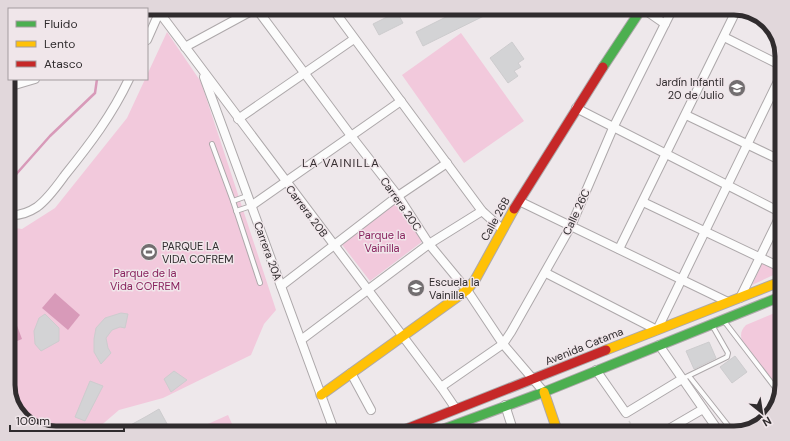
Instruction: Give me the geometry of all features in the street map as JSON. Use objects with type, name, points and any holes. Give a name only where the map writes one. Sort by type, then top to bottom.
[{"type":"main road","name":"Calle 26B","points":[[321,395],[467,290],[487,260],[518,201],[576,108],[637,15]]},
{"type":"main road","name":"Avenida Catama","points":[[414,426],[775,284]]},
{"type":"main road","points":[[451,426],[544,392],[775,299]]},
{"type":"main road","points":[[544,392],[556,426]]},
{"type":"street","points":[[148,37],[156,15]]},
{"type":"street","name":"Carrera 20B","points":[[162,15],[456,409]]},
{"type":"street","points":[[185,47],[244,15]]},
{"type":"street","name":"Carrera 20C","points":[[262,15],[352,137],[398,196],[429,244],[467,290],[503,344],[544,392]]},
{"type":"street","points":[[337,15],[482,211],[502,229]]},
{"type":"street","points":[[652,15],[665,24]]},
{"type":"street","name":"Calle 26C","points":[[441,387],[503,344],[546,273],[571,226],[613,128],[670,15]]},
{"type":"street","points":[[619,249],[734,15]]},
{"type":"street","points":[[724,37],[775,62]]},
{"type":"street","points":[[238,119],[354,39]]},
{"type":"street","name":"Carrera 20A","points":[[200,68],[332,426]]},
{"type":"street","points":[[15,85],[32,80]]},
{"type":"street","points":[[15,214],[30,211],[47,198],[96,137],[117,105],[129,80]]},
{"type":"street","points":[[546,273],[657,330],[680,279],[775,88]]},
{"type":"street","points":[[251,206],[402,101]]},
{"type":"street","points":[[576,108],[775,210]]},
{"type":"street","points":[[686,115],[775,158]]},
{"type":"street","points":[[281,286],[398,196],[447,163]]},
{"type":"street","points":[[518,201],[728,302]]},
{"type":"street","points":[[643,202],[775,264]]},
{"type":"street","points":[[301,340],[429,244],[482,211]]},
{"type":"street","points":[[740,298],[775,227]]},
{"type":"street","points":[[659,345],[685,377],[703,409],[715,426]]},
{"type":"street","points":[[596,370],[626,414],[685,377]]},
{"type":"street","points":[[351,373],[371,410]]},
{"type":"street","points":[[505,405],[512,426]]},
{"type":"street","points":[[674,426],[703,409]]},
{"type":"lane","points":[[212,144],[233,201],[260,283]]},
{"type":"lane","points":[[233,201],[247,196]]},
{"type":"lane","points":[[236,211],[251,206]]},
{"type":"lane","points":[[722,320],[775,388]]},
{"type":"lane","points":[[712,324],[728,353],[727,357],[685,377],[728,426]]},
{"type":"path","points":[[626,414],[632,426]]},
{"type":"green space","name":"Parque de la Vida COFREM","points":[[167,32],[201,82],[276,310],[264,324],[251,355],[163,398],[119,410],[100,426],[45,425],[31,418],[23,410],[16,396],[15,228],[22,229],[55,208],[127,118],[145,80],[148,80],[148,73]]},
{"type":"green space","points":[[461,33],[524,121],[464,163],[402,75]]},
{"type":"green space","name":"Parque la Vainilla","points":[[394,202],[423,241],[370,281],[340,242]]},
{"type":"green space","points":[[762,263],[775,270],[775,274],[752,285]]},
{"type":"green space","points":[[775,313],[775,387],[742,341],[742,330],[746,325]]},
{"type":"green space","points":[[228,415],[233,426],[203,426]]},
{"type":"shaded area","points":[[55,293],[80,315],[68,330],[42,308]]},
{"type":"shaded area","points":[[15,320],[22,339],[15,342]]},
{"type":"building","points":[[391,15],[399,15],[403,23],[379,35],[373,24]]},
{"type":"building","points":[[450,15],[486,15],[423,46],[416,32]]},
{"type":"building","points":[[512,42],[524,59],[518,63],[521,67],[514,71],[518,76],[508,83],[490,58]]},
{"type":"building","points":[[121,313],[128,314],[125,328],[120,327],[112,330],[106,338],[108,348],[111,353],[101,364],[94,352],[96,328],[105,318]]},
{"type":"building","points":[[45,314],[59,328],[59,341],[41,351],[35,344],[34,331],[39,318]]},
{"type":"building","points":[[709,342],[716,358],[694,369],[686,351]]},
{"type":"building","points":[[735,356],[747,372],[732,383],[720,367]]},
{"type":"building","points":[[174,371],[187,380],[171,392],[164,379]]},
{"type":"building","points":[[90,381],[103,386],[85,421],[75,417]]},
{"type":"building","points":[[159,409],[168,426],[129,426]]},
{"type":"waterway","points":[[15,175],[50,136],[95,93],[97,80]]},
{"type":"traffic: fast","points":[[603,67],[637,15]]},
{"type":"traffic: fast","points":[[452,426],[544,392],[775,299]]},
{"type":"traffic: slow","points":[[321,395],[467,290],[475,280],[514,209]]},
{"type":"traffic: slow","points":[[606,350],[775,284]]},
{"type":"traffic: slow","points":[[544,392],[556,426]]},
{"type":"traffic: jam","points":[[514,209],[603,67]]},
{"type":"traffic: jam","points":[[414,426],[606,350]]},
{"type":"place","name":"Jardín Infantil 20 de Julio","points":[[737,88]]},
{"type":"place","name":"PARQUE LA VIDA COFREM","points":[[149,252]]},
{"type":"place","name":"Escuela la Vainilla","points":[[416,288]]},
{"type":"district","name":"LA VAINILLA","points":[[341,163]]}]
